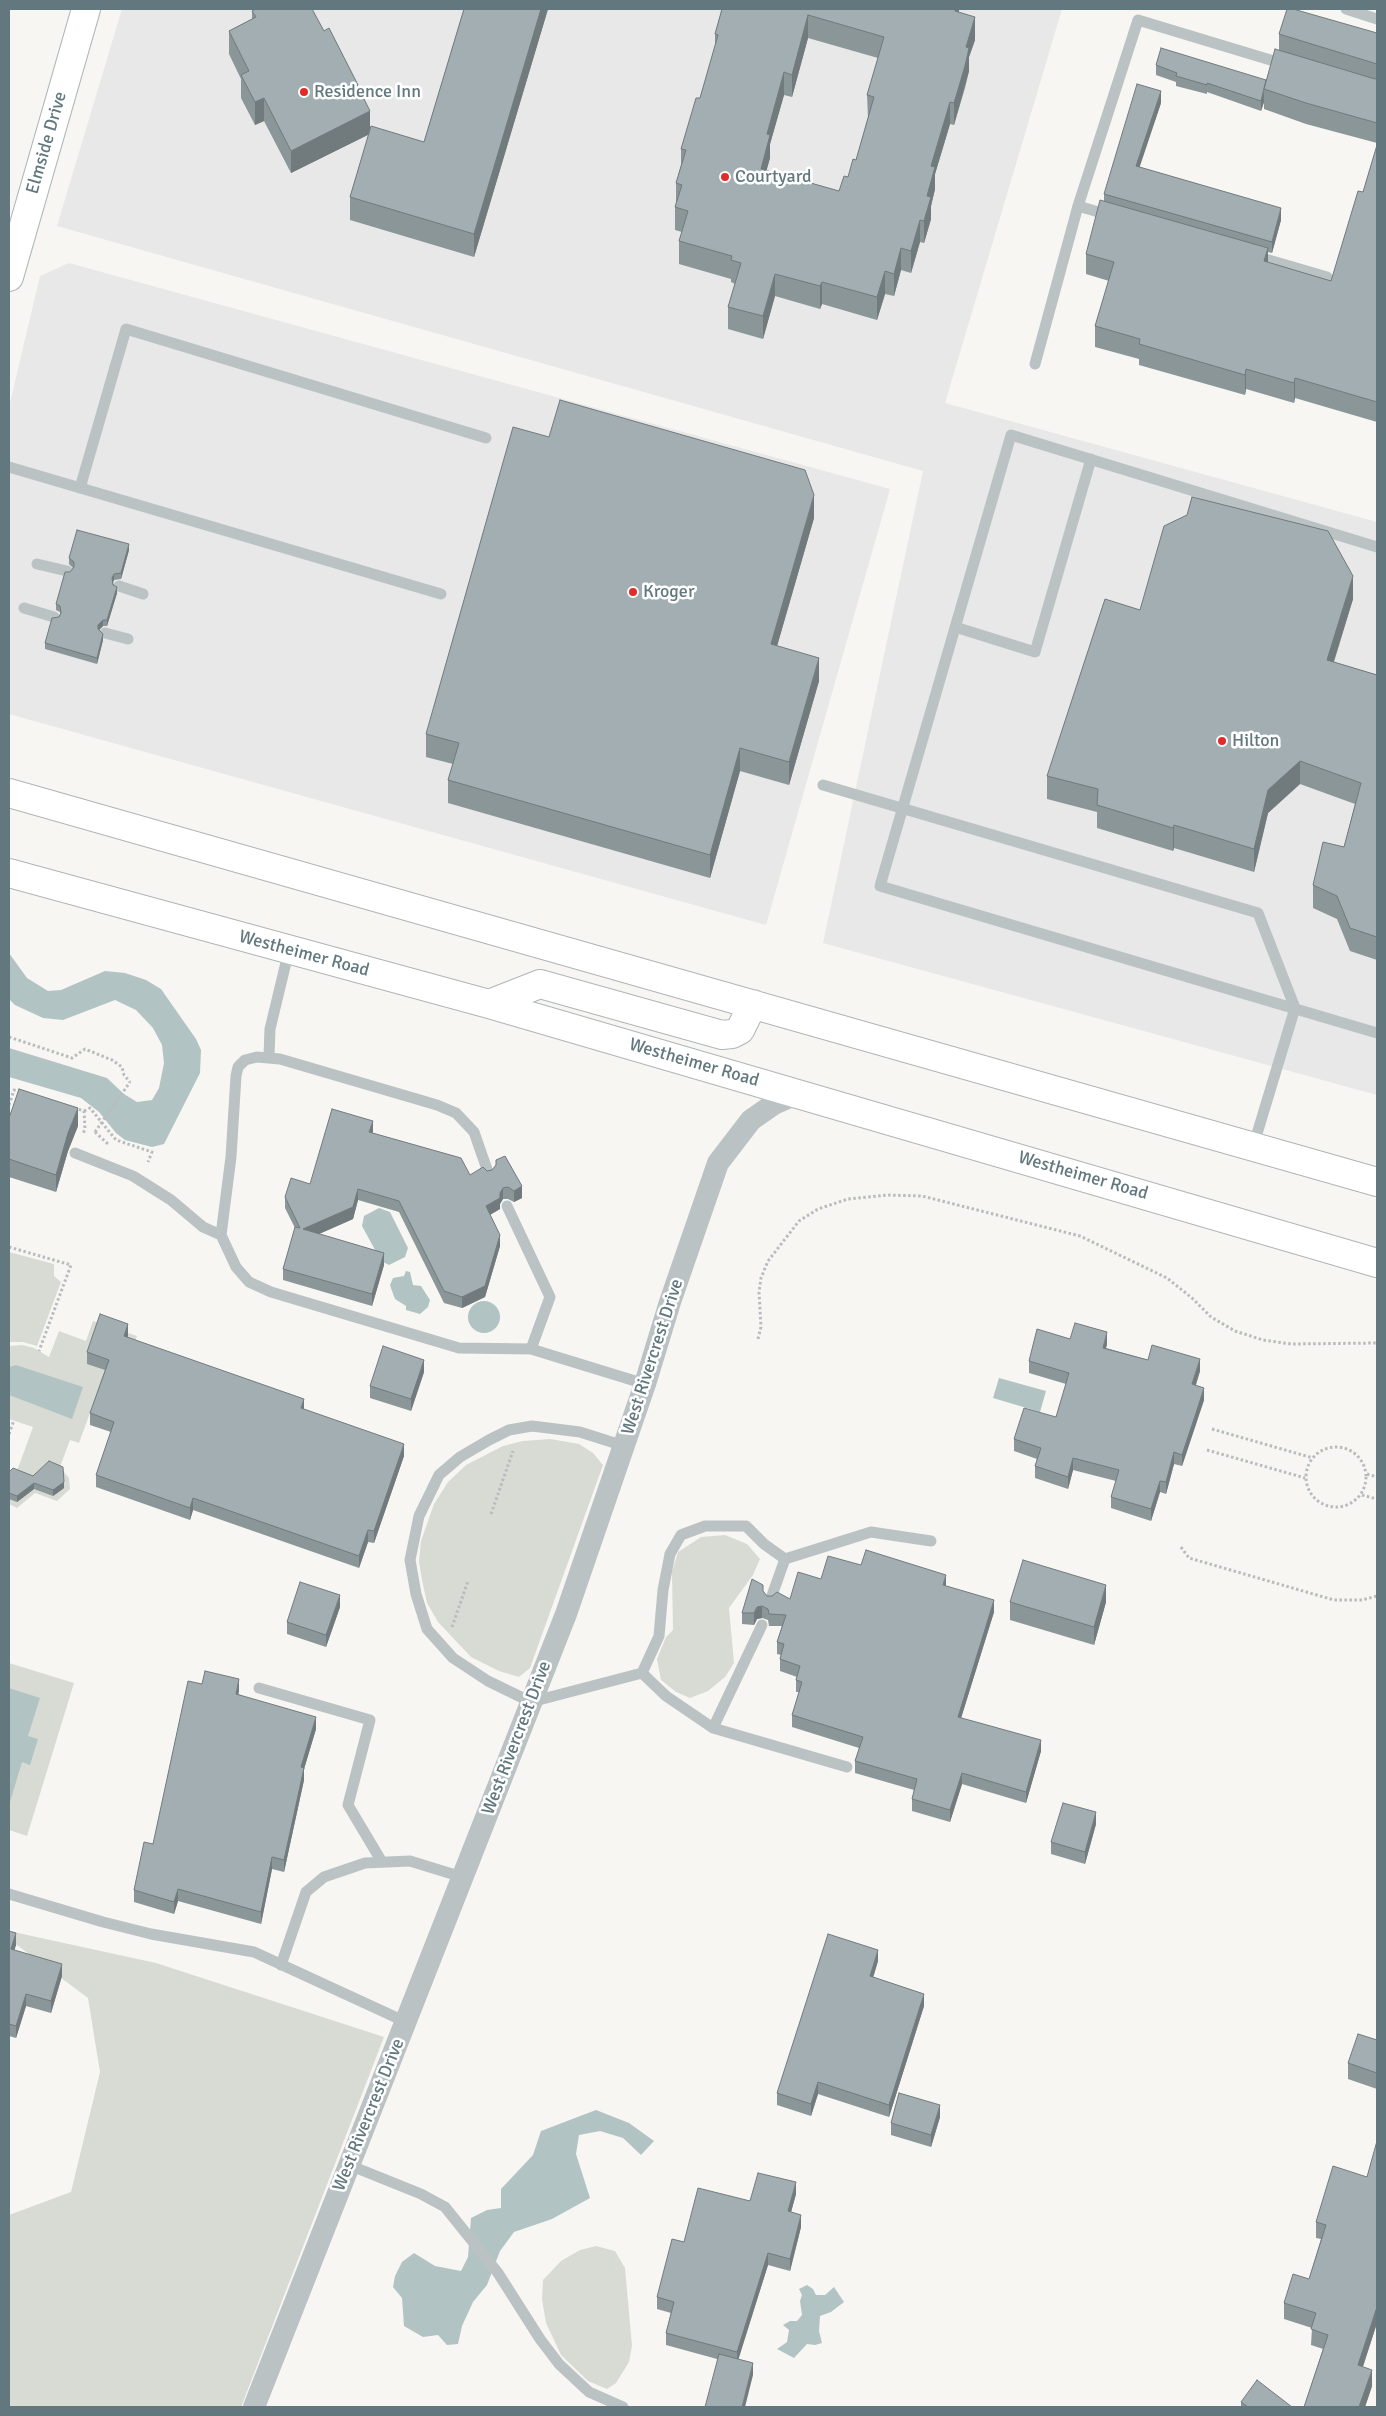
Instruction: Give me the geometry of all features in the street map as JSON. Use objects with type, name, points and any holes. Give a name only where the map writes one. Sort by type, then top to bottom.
[{"type":"main road","name":"Elmside Drive","points":[[9,277],[86,9]]},
{"type":"main road","points":[[9,793],[1377,1182]]},
{"type":"main road","name":"Westheimer Road","points":[[9,873],[489,1004],[1377,1263]]},
{"type":"main road","points":[[489,1004],[540,984],[722,1035],[732,1034],[740,1030],[753,1004]]},
{"type":"street","name":"West Rivercrest Drive","points":[[254,2407],[566,1614],[718,1163],[751,1120],[774,1104],[799,1093]]},
{"type":"lane","points":[[1346,9],[1377,19]]},
{"type":"lane","points":[[1035,364],[1078,206],[1138,20],[1301,69]]},
{"type":"lane","points":[[1078,206],[1126,220]]},
{"type":"lane","points":[[1241,252],[1328,276]]},
{"type":"lane","points":[[80,488],[126,329],[486,438]]},
{"type":"lane","points":[[1377,547],[1011,435],[880,886],[1377,1033]]},
{"type":"lane","points":[[955,627],[1035,652],[1091,459]]},
{"type":"lane","points":[[9,466],[441,594]]},
{"type":"lane","points":[[37,564],[67,571]]},
{"type":"lane","points":[[119,586],[142,594]]},
{"type":"lane","points":[[24,608],[54,617]]},
{"type":"lane","points":[[105,633],[128,639]]},
{"type":"lane","points":[[823,785],[1258,913],[1295,1008],[1253,1147]]},
{"type":"lane","points":[[268,1056],[270,1029],[289,950]]},
{"type":"lane","points":[[489,1175],[474,1132],[456,1113],[437,1105],[268,1056],[245,1060],[238,1067],[221,1235],[236,1267],[248,1282],[271,1292],[459,1348],[530,1349],[645,1384]]},
{"type":"lane","points":[[75,1153],[133,1176],[171,1200],[203,1227],[221,1235]]},
{"type":"lane","points":[[507,1206],[550,1297],[530,1349]]},
{"type":"lane","points":[[624,1446],[580,1432],[532,1426],[509,1430],[460,1457],[439,1475],[419,1516],[410,1560],[416,1594],[427,1629],[453,1658],[488,1681],[531,1702],[642,1673]]},
{"type":"lane","points":[[642,1673],[659,1636],[663,1590],[670,1554],[681,1535],[705,1526],[746,1526],[764,1544],[785,1559]]},
{"type":"lane","points":[[785,1559],[871,1532],[931,1541]]},
{"type":"lane","points":[[770,1600],[785,1559]]},
{"type":"lane","points":[[713,1728],[762,1625]]},
{"type":"lane","points":[[642,1673],[666,1696],[713,1728],[846,1767]]},
{"type":"lane","points":[[259,1688],[370,1720],[348,1805],[382,1862]]},
{"type":"lane","points":[[281,1965],[306,1892],[324,1877],[365,1864],[410,1861],[462,1877]]},
{"type":"lane","points":[[9,1894],[151,1934],[254,1952],[406,2022]]},
{"type":"lane","points":[[349,2165],[421,2194],[445,2207],[498,2272],[540,2339],[559,2364],[589,2392],[623,2407]]},
{"type":"path","points":[[9,1038],[72,1058],[84,1049],[122,1067],[124,1075],[130,1082],[95,1132]]},
{"type":"path","points":[[9,1105],[14,1090],[22,1092]]},
{"type":"path","points":[[66,1106],[84,1111],[90,1108],[116,1140],[152,1152],[147,1164]]},
{"type":"path","points":[[84,1111],[85,1129]]},
{"type":"path","points":[[758,1339],[761,1327],[759,1292],[761,1278],[768,1261],[799,1221],[818,1209],[848,1199],[887,1194],[922,1196],[1080,1236],[1167,1278],[1192,1298],[1211,1317],[1235,1331],[1263,1340],[1291,1344],[1377,1343]]},
{"type":"path","points":[[9,1247],[71,1265],[39,1351]]},
{"type":"path","points":[[9,1434],[14,1420]]},
{"type":"path","points":[[491,1514],[521,1428]]},
{"type":"path","points":[[1212,1429],[1313,1458]]},
{"type":"path","points":[[1330,1447],[1344,1448],[1356,1453],[1364,1463],[1366,1474],[1362,1495],[1355,1501],[1343,1506],[1332,1506],[1318,1501],[1310,1492],[1306,1478],[1306,1471],[1313,1458],[1317,1453],[1330,1447]]},
{"type":"path","points":[[1207,1450],[1306,1478]]},
{"type":"path","points":[[1366,1474],[1377,1477]]},
{"type":"path","points":[[1362,1495],[1377,1499]]},
{"type":"path","points":[[1181,1547],[1189,1558],[1334,1600],[1362,1600],[1377,1596]]},
{"type":"path","points":[[445,1648],[468,1581]]},
{"type":"shaded area","points":[[122,9],[1062,9],[945,403],[1377,522],[1377,1095],[823,943],[923,471],[57,226]]},
{"type":"shaded area","points":[[69,263],[890,489],[766,925],[9,714],[9,407],[40,276]]},
{"type":"shaded area","points":[[9,953],[27,978],[48,991],[61,990],[105,971],[125,973],[146,980],[161,989],[196,1039],[201,1050],[200,1073],[164,1144],[152,1147],[125,1140],[116,1133],[99,1112],[81,1098],[9,1077],[9,1048],[107,1078],[124,1094],[137,1102],[152,1100],[159,1088],[164,1063],[162,1045],[153,1028],[136,1010],[115,1000],[63,1020],[43,1018],[15,1005],[9,999]]},
{"type":"shaded area","points":[[379,1208],[390,1212],[408,1248],[405,1257],[389,1265],[381,1261],[362,1226],[364,1216]]},
{"type":"shaded area","points":[[9,1252],[54,1264],[54,1276],[61,1282],[37,1346],[23,1342],[9,1342]]},
{"type":"shaded area","points":[[406,1271],[410,1272],[413,1285],[421,1286],[430,1300],[428,1307],[420,1314],[406,1310],[406,1306],[395,1299],[390,1285],[393,1278],[404,1276]]},
{"type":"shaded area","points":[[484,1301],[490,1302],[495,1306],[499,1311],[499,1323],[495,1328],[490,1332],[484,1333],[478,1332],[473,1328],[469,1323],[468,1317],[469,1311],[473,1306],[478,1302]]},
{"type":"shaded area","points":[[93,1321],[137,1336],[115,1399],[97,1394],[79,1443],[70,1440],[60,1467],[69,1478],[70,1489],[57,1501],[35,1493],[17,1508],[9,1504],[9,1477],[17,1471],[33,1427],[9,1419],[9,1346],[22,1345],[34,1348],[49,1357],[59,1331],[86,1341]]},
{"type":"shaded area","points":[[16,1365],[83,1387],[72,1419],[9,1395],[9,1367]]},
{"type":"shaded area","points":[[999,1378],[1046,1391],[1040,1412],[993,1398]]},
{"type":"shaded area","points":[[550,1439],[579,1444],[593,1453],[603,1465],[530,1668],[519,1677],[499,1671],[471,1657],[438,1622],[427,1603],[422,1580],[419,1562],[421,1541],[434,1504],[448,1482],[466,1465],[503,1446],[523,1441]]},
{"type":"shaded area","points":[[725,1535],[747,1544],[760,1559],[753,1575],[729,1608],[734,1663],[725,1677],[708,1691],[690,1698],[676,1692],[661,1680],[657,1659],[666,1637],[673,1630],[672,1572],[678,1552],[701,1537]]},
{"type":"shaded area","points":[[9,1663],[74,1683],[27,1836],[9,1830]]},
{"type":"shaded area","points":[[9,1688],[40,1698],[28,1736],[38,1739],[30,1765],[22,1762],[10,1802]]},
{"type":"shaded area","points":[[9,1931],[156,1963],[384,2037],[241,2407],[9,2407],[9,2215],[71,2192],[100,2072],[88,1998],[9,1939]]},
{"type":"shaded area","points":[[596,2110],[629,2123],[654,2141],[641,2155],[623,2138],[600,2131],[579,2135],[576,2154],[590,2198],[552,2219],[514,2232],[500,2251],[487,2285],[473,2302],[462,2326],[458,2344],[447,2345],[438,2335],[423,2337],[404,2326],[402,2298],[393,2287],[395,2276],[402,2262],[414,2253],[435,2266],[461,2271],[468,2257],[471,2218],[487,2210],[501,2208],[501,2189],[533,2155],[541,2131]]},
{"type":"shaded area","points":[[596,2246],[615,2251],[625,2268],[632,2346],[629,2362],[616,2383],[607,2389],[588,2381],[561,2355],[546,2323],[542,2299],[543,2280],[561,2261],[580,2250]]},
{"type":"shaded area","points":[[807,2285],[813,2289],[816,2295],[825,2295],[834,2287],[844,2302],[831,2312],[820,2316],[819,2331],[822,2343],[815,2345],[807,2344],[794,2358],[777,2349],[787,2342],[789,2330],[783,2325],[790,2321],[797,2321],[802,2315],[800,2301],[802,2295],[799,2289]]},
{"type":"building","name":"Residence Inn","points":[[256,9],[312,9],[324,31],[329,28],[370,111],[291,151],[264,98],[255,102],[241,75],[249,71],[229,31],[256,17],[252,11]]},
{"type":"building","points":[[464,9],[541,9],[474,234],[350,197],[371,126],[424,142]]},
{"type":"building","name":"Courtyard","points":[[722,9],[955,9],[955,11],[975,17],[966,47],[969,48],[965,66],[954,103],[950,102],[931,166],[935,167],[927,196],[931,197],[924,221],[920,220],[911,251],[901,248],[894,274],[885,271],[877,297],[822,282],[820,286],[775,274],[763,316],[728,307],[741,263],[731,260],[732,256],[679,241],[688,211],[675,207],[682,185],[676,183],[686,150],[681,149],[696,98],[700,98],[718,35],[715,34]],"holes":[[[808,15],[884,37],[867,95],[874,97],[856,160],[853,159],[848,177],[844,176],[839,191],[761,169],[770,135],[767,134],[784,72],[792,75]]]},
{"type":"building","points":[[1287,9],[1293,9],[1377,33],[1377,64],[1279,34]]},
{"type":"building","points":[[1161,48],[1266,80],[1261,101],[1207,83],[1207,85],[1176,76],[1177,73],[1156,65]]},
{"type":"building","points":[[1275,49],[1375,79],[1377,78],[1377,123],[1264,89]]},
{"type":"building","points":[[1137,84],[1161,91],[1136,166],[1281,208],[1272,242],[1104,194]]},
{"type":"building","points":[[1377,145],[1377,402],[1295,378],[1294,383],[1246,369],[1245,375],[1139,344],[1140,339],[1095,326],[1114,262],[1086,254],[1100,200],[1268,248],[1264,261],[1331,281],[1358,191],[1363,192]]},
{"type":"building","name":"Kroger","points":[[560,400],[805,470],[814,495],[771,644],[819,658],[789,762],[740,748],[710,855],[448,780],[459,743],[426,734],[513,427],[549,437]]},
{"type":"building","name":"Hilton","points":[[1192,497],[1328,531],[1353,576],[1327,660],[1377,675],[1377,937],[1350,928],[1337,896],[1313,885],[1323,842],[1344,847],[1361,783],[1300,761],[1268,790],[1254,849],[1174,825],[1173,828],[1097,805],[1098,789],[1047,776],[1105,599],[1140,610],[1164,526],[1187,515]]},
{"type":"building","points":[[77,530],[129,544],[121,573],[114,574],[112,578],[113,585],[117,587],[107,620],[103,620],[98,625],[98,629],[103,634],[97,658],[45,643],[52,618],[59,617],[61,613],[60,606],[56,604],[65,572],[70,572],[74,567],[74,562],[69,558]]},
{"type":"building","points":[[19,1089],[78,1108],[68,1133],[56,1175],[9,1159],[9,1118]]},
{"type":"building","points":[[332,1109],[373,1121],[369,1132],[461,1158],[470,1175],[483,1167],[487,1171],[492,1170],[496,1165],[496,1160],[505,1156],[522,1186],[514,1191],[508,1187],[503,1188],[500,1198],[486,1206],[500,1235],[485,1286],[462,1297],[444,1291],[399,1201],[358,1189],[353,1207],[303,1229],[384,1253],[372,1294],[283,1269],[295,1227],[300,1228],[285,1197],[291,1178],[310,1184]]},
{"type":"building","points":[[100,1314],[128,1324],[124,1336],[304,1399],[301,1408],[404,1444],[374,1531],[368,1530],[359,1556],[193,1498],[190,1508],[96,1475],[114,1422],[90,1413],[109,1360],[87,1352]]},
{"type":"building","points":[[1075,1323],[1107,1332],[1103,1348],[1148,1360],[1152,1345],[1200,1359],[1192,1384],[1204,1388],[1196,1413],[1182,1455],[1174,1452],[1166,1482],[1160,1481],[1151,1509],[1111,1497],[1119,1470],[1073,1458],[1068,1477],[1035,1466],[1041,1448],[1014,1439],[1024,1408],[1056,1417],[1069,1373],[1029,1361],[1037,1329],[1070,1339]]},
{"type":"building","points":[[383,1346],[424,1360],[411,1399],[370,1386]]},
{"type":"building","points":[[49,1461],[63,1467],[64,1482],[53,1490],[34,1483],[17,1496],[9,1493],[9,1472],[13,1468],[33,1476]]},
{"type":"building","points":[[866,1550],[946,1575],[943,1585],[994,1600],[958,1717],[1041,1740],[1026,1792],[962,1773],[950,1810],[912,1799],[917,1779],[855,1761],[863,1737],[792,1715],[802,1682],[796,1680],[800,1666],[780,1659],[784,1644],[777,1642],[786,1615],[769,1614],[768,1609],[762,1606],[757,1607],[754,1613],[742,1613],[752,1579],[763,1585],[763,1591],[767,1596],[772,1596],[777,1592],[790,1599],[798,1572],[821,1579],[828,1556],[861,1565]]},
{"type":"building","points":[[1023,1560],[1106,1585],[1094,1627],[1010,1602]]},
{"type":"building","points":[[300,1582],[340,1595],[326,1635],[287,1622]]},
{"type":"building","points":[[205,1671],[239,1679],[236,1694],[316,1717],[301,1767],[304,1768],[284,1860],[272,1857],[261,1912],[178,1889],[174,1902],[134,1890],[144,1842],[153,1844],[188,1681],[202,1684]]},
{"type":"building","points":[[1063,1803],[1096,1812],[1085,1852],[1051,1842]]},
{"type":"building","points":[[9,1931],[16,1933],[11,1949],[62,1964],[51,2001],[26,1994],[16,2026],[9,2024]]},
{"type":"building","points":[[828,1934],[878,1950],[870,1976],[924,1994],[889,2105],[818,2082],[811,2104],[777,2093]]},
{"type":"building","points":[[1358,2034],[1377,2040],[1377,2073],[1348,2063]]},
{"type":"building","points":[[899,2093],[940,2105],[931,2135],[891,2123]]},
{"type":"building","points":[[1377,2141],[1377,2307],[1358,2365],[1372,2370],[1359,2407],[1304,2407],[1328,2335],[1311,2329],[1316,2313],[1284,2303],[1293,2274],[1309,2279],[1326,2225],[1316,2222],[1333,2166],[1367,2177]]},
{"type":"building","points":[[758,2173],[796,2182],[788,2211],[801,2215],[790,2259],[768,2253],[737,2352],[666,2333],[674,2302],[657,2297],[672,2239],[684,2242],[698,2188],[750,2201]]},
{"type":"building","points":[[719,2354],[753,2363],[742,2407],[705,2407]]},
{"type":"building","points":[[1257,2380],[1292,2407],[1248,2407],[1241,2402]]},
{"type":"place","name":"Residence Inn","points":[[304,92]]},
{"type":"place","name":"Courtyard","points":[[725,177]]},
{"type":"place","name":"Kroger","points":[[633,592]]},
{"type":"place","name":"Hilton","points":[[1222,741]]}]
